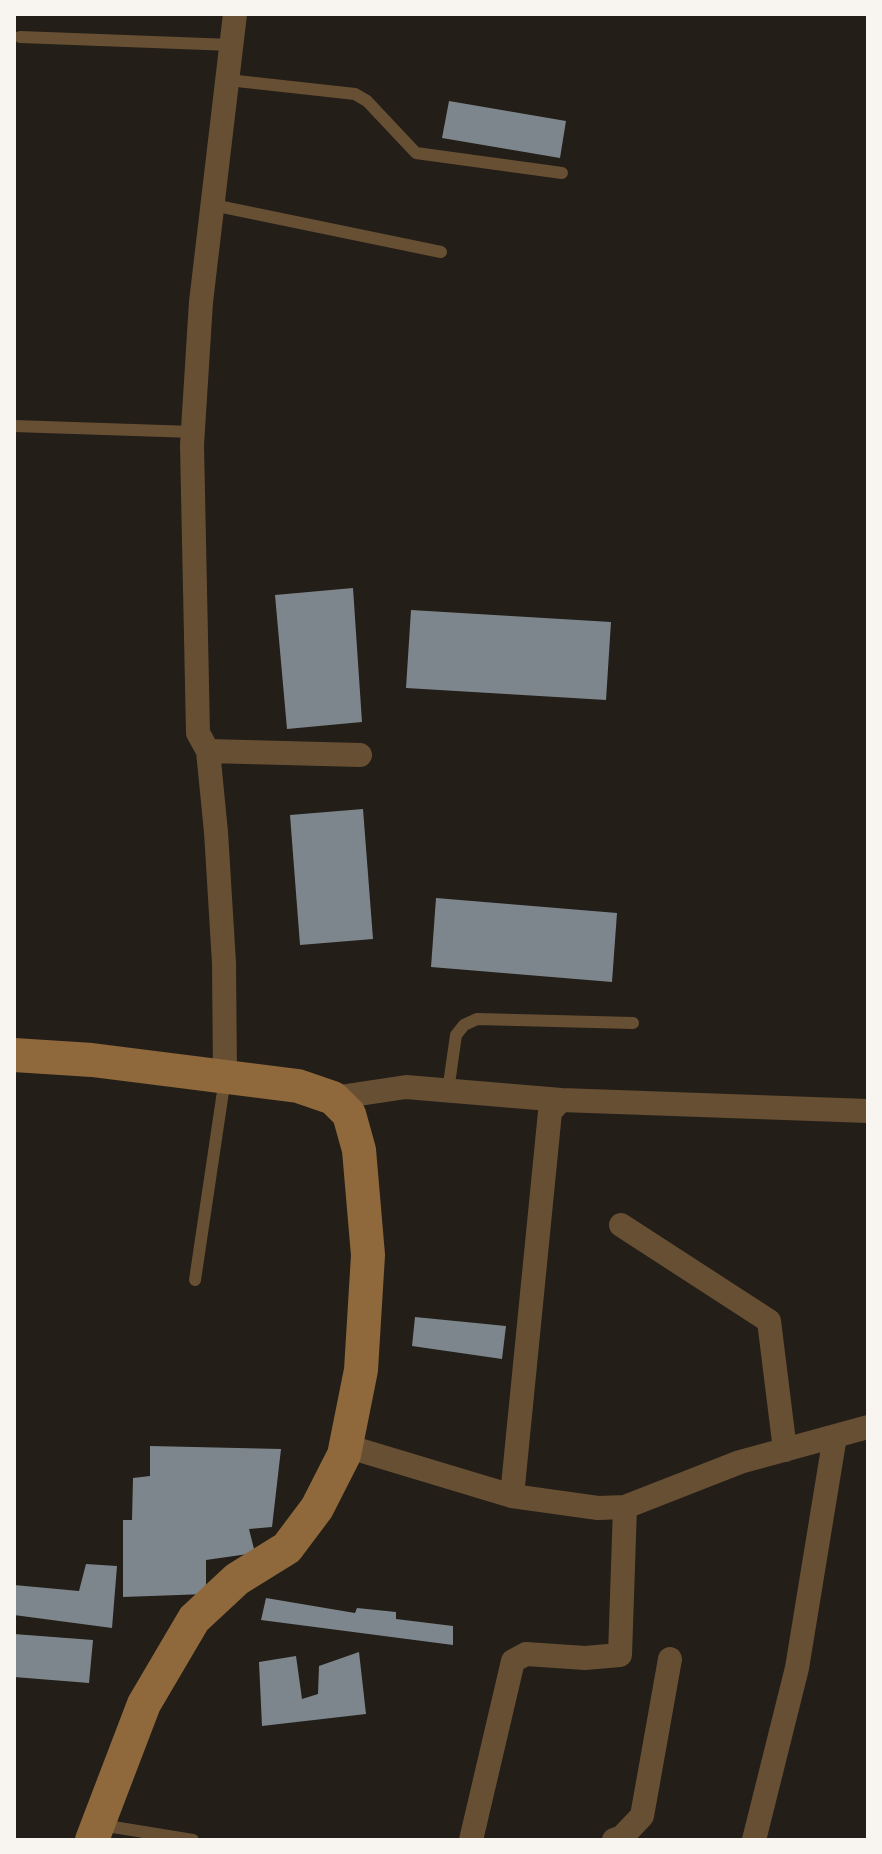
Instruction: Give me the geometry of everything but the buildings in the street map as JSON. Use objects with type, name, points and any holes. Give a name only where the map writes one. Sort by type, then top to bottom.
[{"type":"street","points":[[225,1077],[224,963],[208,751],[198,733],[193,432],[201,302],[235,14]]},
{"type":"street","points":[[208,751],[360,755]]},
{"type":"street","points":[[14,1055],[298,1086],[333,1098],[349,1114],[359,1150],[368,1255],[361,1370],[346,1446],[317,1508],[287,1548],[237,1579],[194,1619],[144,1704],[95,1832]]},
{"type":"street","points":[[333,1098],[406,1087],[561,1100],[868,1111]]},
{"type":"street","points":[[512,1496],[550,1112],[561,1100]]},
{"type":"street","points":[[621,1225],[769,1321],[785,1450]]},
{"type":"street","points":[[346,1446],[512,1496],[598,1508],[625,1507],[700,1476],[868,1427]]},
{"type":"street","points":[[754,1840],[797,1668],[835,1436]]},
{"type":"street","points":[[471,1840],[513,1661],[526,1654],[585,1658],[620,1655],[625,1507]]},
{"type":"street","points":[[614,1840],[622,1837],[642,1816],[670,1659]]},
{"type":"lane","points":[[20,37],[232,45]]},
{"type":"lane","points":[[228,80],[355,94],[367,101],[416,153],[562,173]]},
{"type":"lane","points":[[213,205],[441,252]]},
{"type":"lane","points":[[14,426],[193,432]]},
{"type":"lane","points":[[448,1091],[456,1035],[464,1025],[477,1019],[633,1023]]},
{"type":"lane","points":[[195,1280],[225,1077]]},
{"type":"lane","points":[[95,1832],[193,1840]]}]
